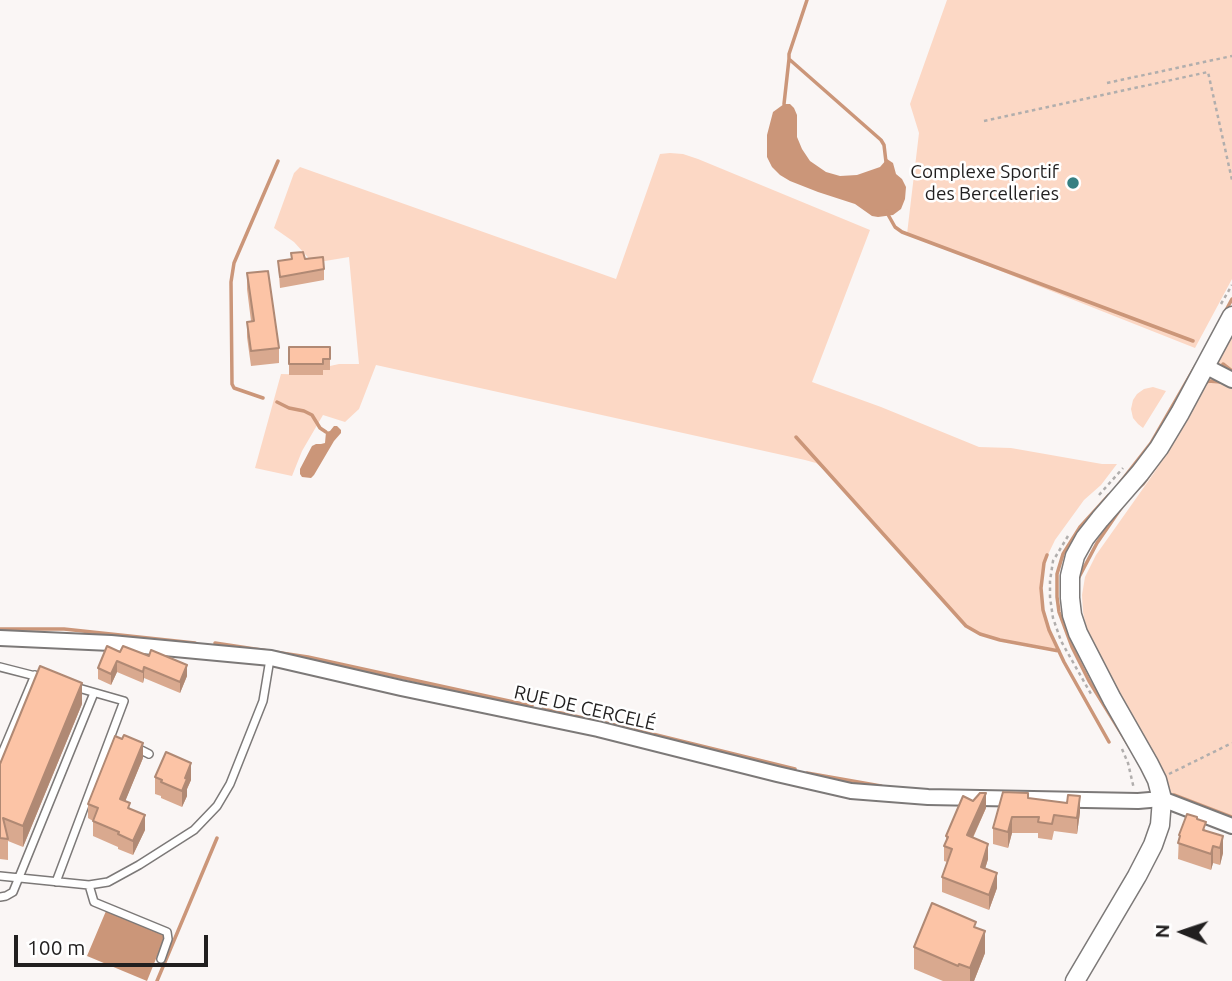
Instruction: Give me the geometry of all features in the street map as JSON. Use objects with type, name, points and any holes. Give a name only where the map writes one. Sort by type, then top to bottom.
[{"type":"street","points":[[1075,981],[1153,845],[1160,825],[1162,799],[1149,764],[1077,632],[1072,615],[1070,576],[1075,556],[1085,538],[1140,473],[1158,447],[1205,366],[1226,311]]},
{"type":"street","points":[[1205,366],[1232,380]]},
{"type":"street","name":"RUE DE CERCELÉ","points":[[0,638],[111,643],[271,658],[598,729],[851,791],[928,797],[1138,801],[1162,799]]},
{"type":"street","points":[[1162,799],[1232,826]]},
{"type":"lane","points":[[0,876],[89,885],[108,882],[139,866],[194,830],[217,806],[230,784],[263,701],[271,658]]},
{"type":"lane","points":[[0,667],[48,679]]},
{"type":"lane","points":[[0,758],[35,675]]},
{"type":"lane","points":[[56,882],[124,701],[61,683]]},
{"type":"lane","points":[[0,897],[13,892],[94,693]]},
{"type":"lane","points":[[110,736],[120,741]]},
{"type":"lane","points":[[130,745],[149,754]]},
{"type":"lane","points":[[89,885],[94,902],[167,932],[169,939],[161,959]]},
{"type":"path","points":[[1107,83],[1232,56]]},
{"type":"path","points":[[1206,62],[1232,180]]},
{"type":"path","points":[[984,121],[1209,72]]},
{"type":"path","points":[[1226,311],[1232,285]]},
{"type":"path","points":[[1100,495],[1125,465]]},
{"type":"path","points":[[1069,534],[1053,561],[1050,580],[1052,607],[1062,641],[1095,702]]},
{"type":"path","points":[[1157,780],[1232,743]]},
{"type":"path","points":[[1122,751],[1135,793]]},
{"type":"shaded area","name":"Complexe Sportif des Bercelleries","points":[[947,0],[1232,0],[1232,279],[1195,348],[907,234],[919,133],[910,104]]},
{"type":"shaded area","points":[[784,104],[790,104],[797,115],[797,137],[802,149],[810,161],[826,172],[840,176],[857,175],[880,167],[887,159],[893,163],[896,174],[906,187],[901,209],[893,215],[872,216],[855,204],[818,192],[780,175],[767,157],[767,135],[773,112]]},
{"type":"shaded area","points":[[670,153],[698,159],[870,230],[812,382],[979,447],[1011,448],[1102,464],[1117,464],[1101,485],[1084,500],[1055,540],[1044,563],[1041,588],[1043,610],[1059,651],[1000,640],[966,626],[828,473],[816,463],[805,460],[376,365],[359,409],[345,422],[323,415],[302,451],[292,476],[255,468],[281,374],[323,375],[323,370],[330,366],[359,364],[349,257],[313,263],[294,242],[274,228],[294,173],[300,167],[616,279],[660,154]]},
{"type":"shaded area","points":[[1232,336],[1232,826],[1172,803],[1115,696],[1087,632],[1082,595],[1085,577],[1096,555],[1176,438]]},
{"type":"shaded area","points":[[1153,387],[1166,391],[1143,428],[1133,418],[1133,400],[1144,389]]},
{"type":"shaded area","points":[[334,426],[341,430],[341,433],[314,475],[311,478],[302,477],[300,469],[312,446],[325,443],[326,432]]},
{"type":"shaded area","points":[[106,911],[163,935],[164,939],[147,981],[87,956]]},
{"type":"building","points":[[303,252],[305,259],[323,257],[324,269],[280,277],[278,261],[292,259],[291,253]]},
{"type":"building","points":[[268,271],[279,348],[251,351],[247,322],[254,321],[247,273]]},
{"type":"building","points":[[289,347],[330,347],[330,359],[323,359],[323,364],[289,364]]},
{"type":"building","points":[[107,646],[120,652],[123,646],[149,656],[151,650],[187,665],[180,682],[144,667],[143,672],[117,661],[111,674],[98,668]]},
{"type":"building","points":[[40,666],[82,683],[23,826],[3,818],[8,839],[0,838],[0,764]]},
{"type":"building","points":[[124,735],[143,743],[120,799],[130,803],[128,808],[145,815],[133,841],[93,821],[98,808],[88,804],[115,736],[122,739]]},
{"type":"building","points":[[166,752],[191,763],[182,791],[155,777]]},
{"type":"building","points":[[1003,792],[1028,793],[1028,798],[1067,803],[1068,795],[1080,796],[1077,818],[1054,815],[1052,824],[1038,822],[1039,817],[1012,817],[1008,832],[993,828]]},
{"type":"building","points":[[980,793],[986,793],[967,835],[988,844],[981,867],[997,873],[989,895],[942,877],[952,849],[944,846],[948,837],[946,836],[963,796],[973,801]]},
{"type":"building","points":[[1187,814],[1206,822],[1203,830],[1223,836],[1220,848],[1213,846],[1211,854],[1178,843]]},
{"type":"building","points":[[932,903],[976,922],[974,927],[985,931],[970,968],[959,964],[958,966],[914,947]]},
{"type":"waterway","points":[[807,0],[789,59],[881,140],[886,162]]},
{"type":"waterway","points":[[784,104],[789,59]]},
{"type":"waterway","points":[[263,398],[234,388],[232,384],[231,282],[234,263],[278,161]]},
{"type":"waterway","points":[[886,211],[895,227],[902,232],[1193,341]]},
{"type":"waterway","points":[[1224,314],[1232,299]]},
{"type":"waterway","points":[[1223,364],[1232,371]]},
{"type":"waterway","points":[[1119,484],[1151,443],[1196,365]]},
{"type":"waterway","points":[[1203,386],[1208,381],[1221,382]]},
{"type":"waterway","points":[[277,402],[312,415],[326,432]]},
{"type":"waterway","points":[[796,437],[966,626],[1000,640],[1059,651]]},
{"type":"waterway","points":[[1135,491],[1159,462]]},
{"type":"waterway","points":[[1109,495],[1080,527],[1063,554],[1057,574],[1057,597],[1059,612],[1072,647],[1089,681],[1131,749]]},
{"type":"waterway","points":[[1078,579],[1097,543],[1121,508]]},
{"type":"waterway","points":[[1047,555],[1041,588],[1043,610],[1049,630],[1109,742]]},
{"type":"waterway","points":[[0,629],[64,629],[195,643]]},
{"type":"waterway","points":[[215,643],[308,657],[532,706]]},
{"type":"waterway","points":[[543,709],[795,769]]},
{"type":"waterway","points":[[807,773],[881,786]]},
{"type":"waterway","points":[[1174,795],[1232,817]]},
{"type":"waterway","points":[[157,981],[217,838]]},
{"type":"place","name":"Complexe Sportif des Bercelleries","points":[[1073,183]]}]
